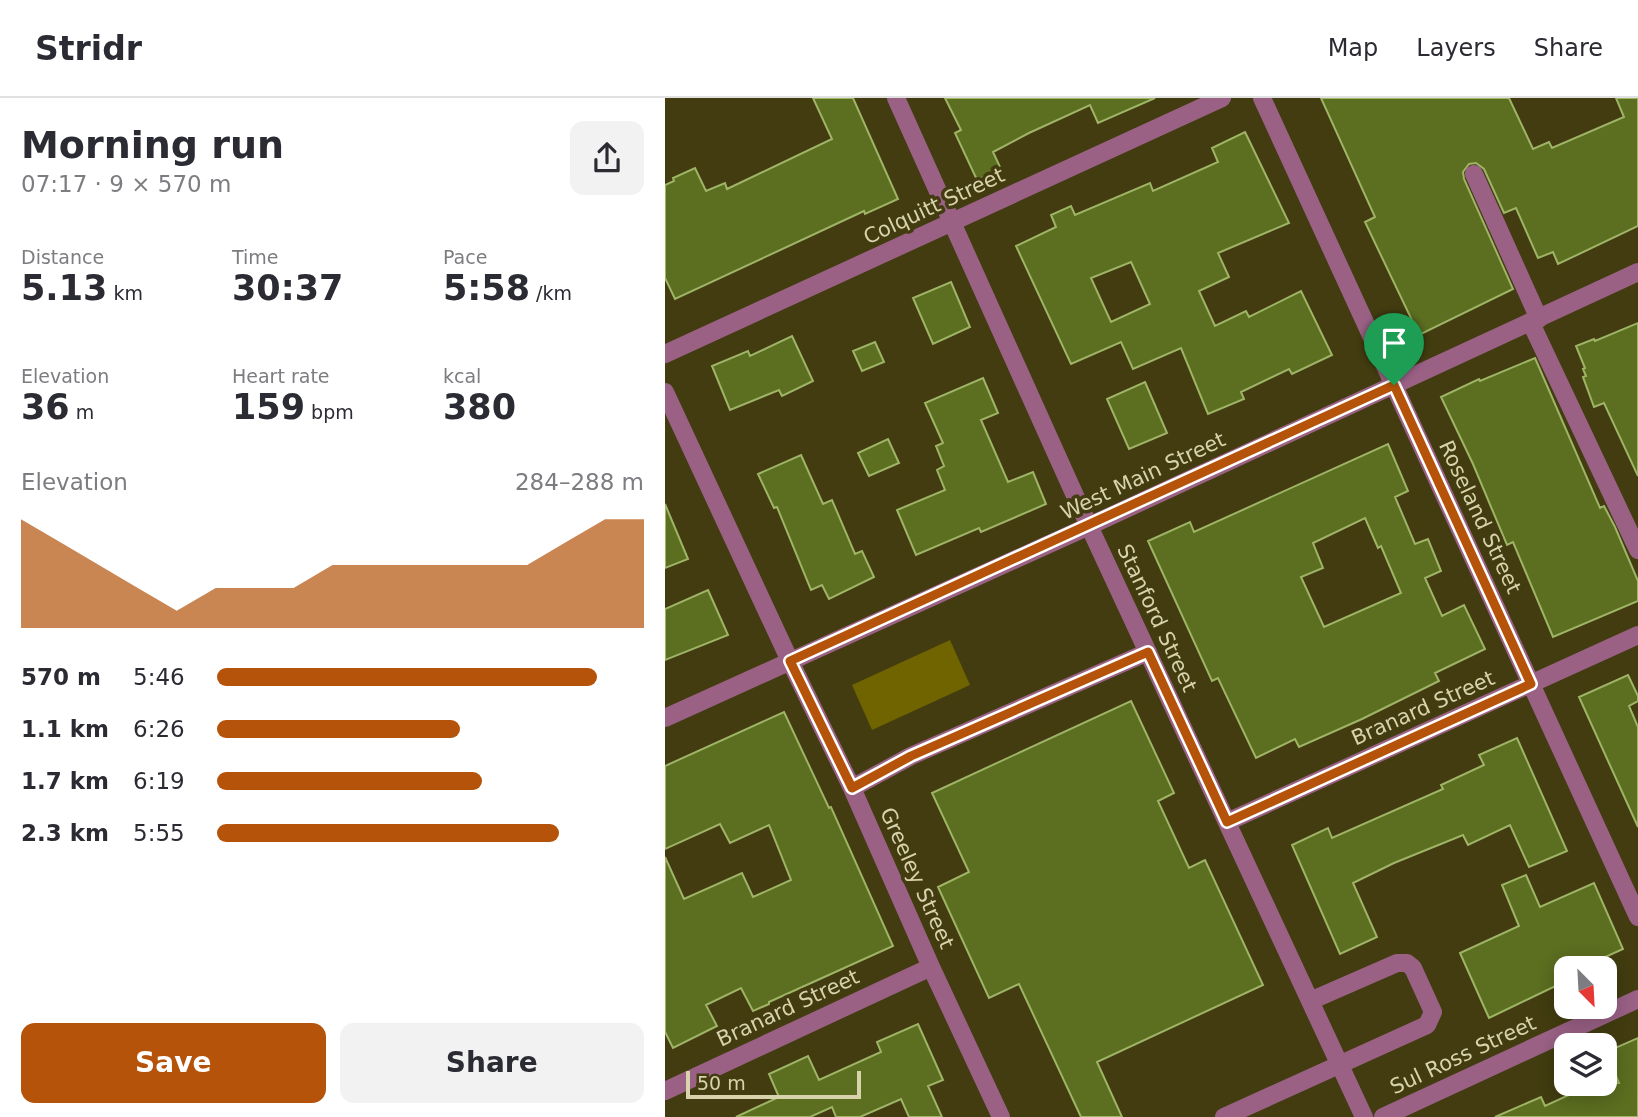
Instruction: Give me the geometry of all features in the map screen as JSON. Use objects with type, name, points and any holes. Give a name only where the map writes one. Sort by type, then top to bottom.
[{"type":"street","name":"Stanford Street","points":[[896,98],[1089,526],[1364,1117]]},
{"type":"street","name":"Colquitt Street","points":[[665,354],[1222,98]]},
{"type":"street","name":"Roseland Street","points":[[1262,98],[1638,917]]},
{"type":"street","points":[[1474,174],[1535,321],[1638,550]]},
{"type":"street","name":"West Main Street","points":[[665,718],[1089,526],[1638,272]]},
{"type":"street","name":"Greeley Street","points":[[665,392],[852,788],[930,967],[1001,1117]]},
{"type":"street","name":"Branard Street","points":[[1227,822],[1638,635]]},
{"type":"street","points":[[852,788],[911,756],[1148,652]]},
{"type":"street","points":[[1224,1117],[1427,1025],[1433,1012],[1413,968],[1407,963],[1397,963],[1310,1001]]},
{"type":"street","name":"Branard Street","points":[[665,1091],[930,967]]},
{"type":"street","name":"Sul Ross Street","points":[[1383,1117],[1638,999]]},
{"type":"shaded area","points":[[950,640],[970,685],[872,730],[852,685]]},
{"type":"building","points":[[813,98],[853,98],[898,199],[865,214],[864,211],[675,299],[665,278],[665,185],[674,181],[673,178],[695,168],[706,191],[725,183],[727,189],[832,139]]},
{"type":"building","points":[[945,98],[1155,98],[1098,123],[1090,105],[1029,133],[993,152],[1001,169],[977,180],[955,133],[961,130]]},
{"type":"building","points":[[1321,98],[1509,98],[1533,149],[1549,142],[1552,148],[1624,117],[1616,98],[1638,98],[1638,226],[1558,264],[1553,252],[1538,258],[1516,208],[1504,213],[1484,169],[1476,163],[1469,164],[1463,172],[1464,179],[1513,289],[1419,335],[1365,222],[1375,217]]},
{"type":"building","points":[[1245,132],[1289,223],[1218,253],[1229,277],[1199,291],[1215,326],[1246,311],[1249,317],[1301,291],[1332,355],[1292,374],[1289,369],[1241,392],[1244,399],[1208,414],[1181,348],[1133,369],[1121,342],[1071,364],[1016,246],[1056,227],[1051,215],[1071,206],[1075,215],[1150,183],[1153,191],[1218,162],[1212,148]],"holes":[[[1131,262],[1150,304],[1111,322],[1091,278]]]},
{"type":"building","points":[[951,282],[970,327],[933,344],[913,298]]},
{"type":"building","points":[[1638,323],[1638,476],[1604,403],[1594,407],[1583,377],[1586,376],[1583,369],[1585,368],[1576,346]]},
{"type":"building","points":[[792,336],[813,381],[782,396],[779,390],[730,410],[712,366],[748,351],[750,356]]},
{"type":"building","points":[[875,342],[884,362],[862,371],[853,351]]},
{"type":"building","points":[[1535,358],[1600,508],[1604,506],[1615,527],[1638,581],[1638,601],[1553,637],[1513,542],[1507,545],[1441,397]]},
{"type":"building","points":[[983,378],[998,413],[981,420],[1008,482],[1033,472],[1046,504],[981,532],[979,528],[916,555],[897,510],[945,490],[937,470],[944,466],[936,446],[943,443],[925,403]]},
{"type":"building","points":[[1145,382],[1167,433],[1129,449],[1107,399]]},
{"type":"building","points":[[888,439],[899,463],[869,476],[858,453]]},
{"type":"building","points":[[1388,444],[1408,491],[1395,497],[1415,544],[1428,539],[1441,571],[1425,578],[1442,616],[1464,605],[1485,649],[1435,673],[1439,681],[1362,719],[1299,747],[1295,739],[1256,758],[1218,678],[1212,681],[1148,541],[1190,522],[1194,532]],"holes":[[[1365,518],[1378,548],[1381,546],[1401,593],[1324,627],[1301,577],[1323,568],[1313,543]]]},
{"type":"building","points":[[801,455],[823,504],[832,500],[855,554],[862,551],[874,577],[829,599],[822,585],[811,590],[777,507],[774,508],[758,474]]},
{"type":"building","points":[[665,504],[688,559],[665,568]]},
{"type":"building","points":[[708,590],[728,635],[665,660],[665,609]]},
{"type":"building","points":[[1628,675],[1638,696],[1638,701],[1629,706],[1638,727],[1638,827],[1579,697]]},
{"type":"building","points":[[1131,701],[1174,793],[1158,801],[1189,868],[1205,860],[1263,985],[1097,1062],[1122,1117],[1081,1117],[1019,984],[989,998],[938,887],[969,872],[932,793]]},
{"type":"building","points":[[784,712],[829,808],[831,807],[893,946],[753,1011],[741,988],[706,1005],[717,1026],[673,1048],[665,1032],[665,857],[684,899],[742,873],[753,897],[791,880],[769,825],[730,843],[720,824],[665,849],[665,766]]},
{"type":"building","points":[[1517,738],[1567,851],[1529,867],[1510,825],[1468,845],[1463,835],[1394,863],[1353,883],[1377,937],[1340,954],[1292,845],[1328,828],[1332,838],[1443,789],[1441,785],[1484,765],[1479,755]]},
{"type":"building","points":[[1526,875],[1540,907],[1594,883],[1623,949],[1608,956],[1554,956],[1554,987],[1489,1018],[1460,953],[1519,926],[1502,885]]},
{"type":"building","points":[[918,1024],[943,1080],[928,1086],[942,1117],[909,1117],[901,1099],[860,1117],[836,1117],[832,1107],[810,1117],[736,1117],[779,1097],[769,1074],[808,1056],[819,1080],[881,1052],[877,1042]]},
{"type":"building","points":[[1638,1038],[1638,1117],[1495,1117],[1541,1097],[1545,1106],[1567,1096],[1617,1096],[1617,1047]]},
{"type":"route","points":[[1394,385],[1531,684],[1227,822],[1148,652],[911,756],[852,788],[790,661],[1394,385]]}]
